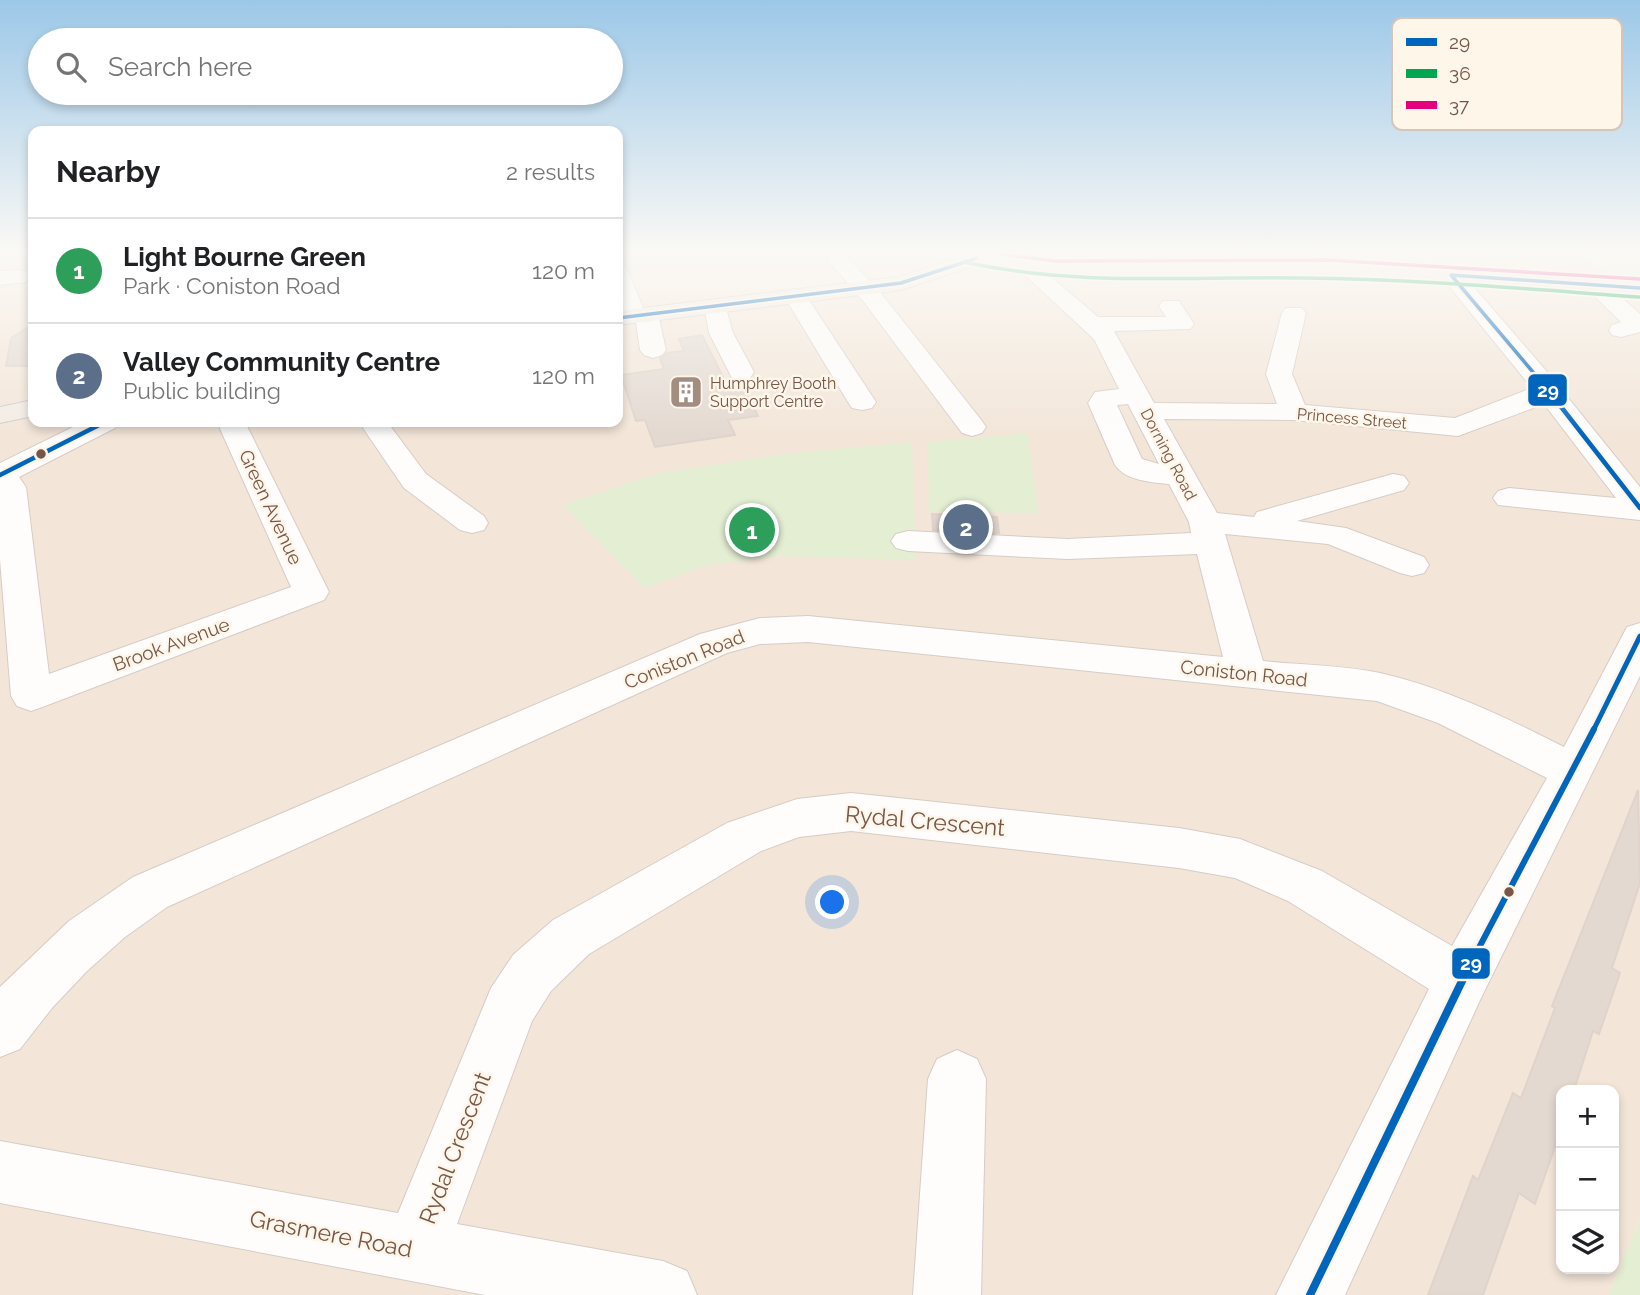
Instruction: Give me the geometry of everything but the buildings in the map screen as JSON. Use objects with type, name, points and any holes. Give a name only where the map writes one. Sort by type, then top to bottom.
[{"type":"main road","points":[[0,415],[28,409]]},
{"type":"street","points":[[718,314],[721,333],[741,372]]},
{"type":"street","points":[[807,314],[862,402]]},
{"type":"street","points":[[884,314],[972,427]]},
{"type":"street","name":"Dorning Road","points":[[1082,314],[1104,335],[1142,403],[1207,533],[1246,672]]},
{"type":"street","points":[[1093,324],[1182,324],[1176,314]]},
{"type":"street","points":[[1294,314],[1279,374],[1294,412]]},
{"type":"street","points":[[1493,314],[1551,396],[1640,509]]},
{"type":"street","points":[[1621,330],[1638,325],[1626,314]]},
{"type":"street","points":[[632,316],[653,350]]},
{"type":"street","name":"Princess Street","points":[[1179,475],[1150,473],[1130,465],[1102,403],[1105,398],[1114,396],[1142,403],[1294,412],[1458,427],[1536,395],[1551,396]]},
{"type":"street","points":[[1,475],[96,427]]},
{"type":"street","name":"Green Avenue","points":[[233,427],[311,592]]},
{"type":"street","points":[[377,427],[415,481],[472,523]]},
{"type":"street","name":"Brook Avenue","points":[[1,475],[10,487],[30,696],[311,592]]},
{"type":"street","points":[[908,541],[1068,549],[1168,543],[1207,533],[1328,518],[1393,483]]},
{"type":"street","points":[[1509,498],[1640,509]]},
{"type":"street","points":[[1328,518],[1357,542],[1412,565]]},
{"type":"street","name":"Coniston Road","points":[[0,1030],[45,974],[75,945],[150,892],[715,643],[736,636],[784,628],[1377,687],[1414,696],[1452,711],[1573,771]]},
{"type":"street","points":[[1310,1295],[1462,981],[1573,771],[1640,636]]},
{"type":"street","name":"Rydal Crescent","points":[[415,1250],[510,1007],[532,973],[571,937],[744,837],[797,818],[824,813],[878,814],[1179,848],[1240,859],[1305,886],[1462,981]]},
{"type":"street","points":[[947,1295],[957,1079]]},
{"type":"street","name":"Grasmere Road","points":[[0,1172],[663,1295]]},
{"type":"shaded area","points":[[0,314],[28,314],[28,427],[623,427],[623,314],[1640,314],[1640,1217],[1619,1270],[1619,1085],[1556,1085],[1556,1274],[1617,1274],[1609,1295],[0,1295]]},
{"type":"green space","points":[[1028,433],[1038,513],[929,511],[927,442]]},
{"type":"green space","points":[[912,442],[916,560],[780,556],[707,565],[645,588],[563,505],[660,473],[792,453]]},
{"type":"green space","points":[[1640,1217],[1640,1295],[1609,1295]]},
{"type":"transit line","name":"29","points":[[623,317],[647,314]]},
{"type":"transit line","name":"29","points":[[1484,314],[1539,379],[1640,508]]},
{"type":"transit line","name":"29","points":[[0,475],[95,427]]},
{"type":"transit line","name":"29","points":[[1310,1295],[1462,980],[1573,771],[1640,636]]},
{"type":"place","name":"Humphrey Booth Support Centre","points":[[686,392]]},
{"type":"place","name":"Valley Community Centre","points":[[966,527]]},
{"type":"place","name":"Light Bourne Green","points":[[752,530]]}]
